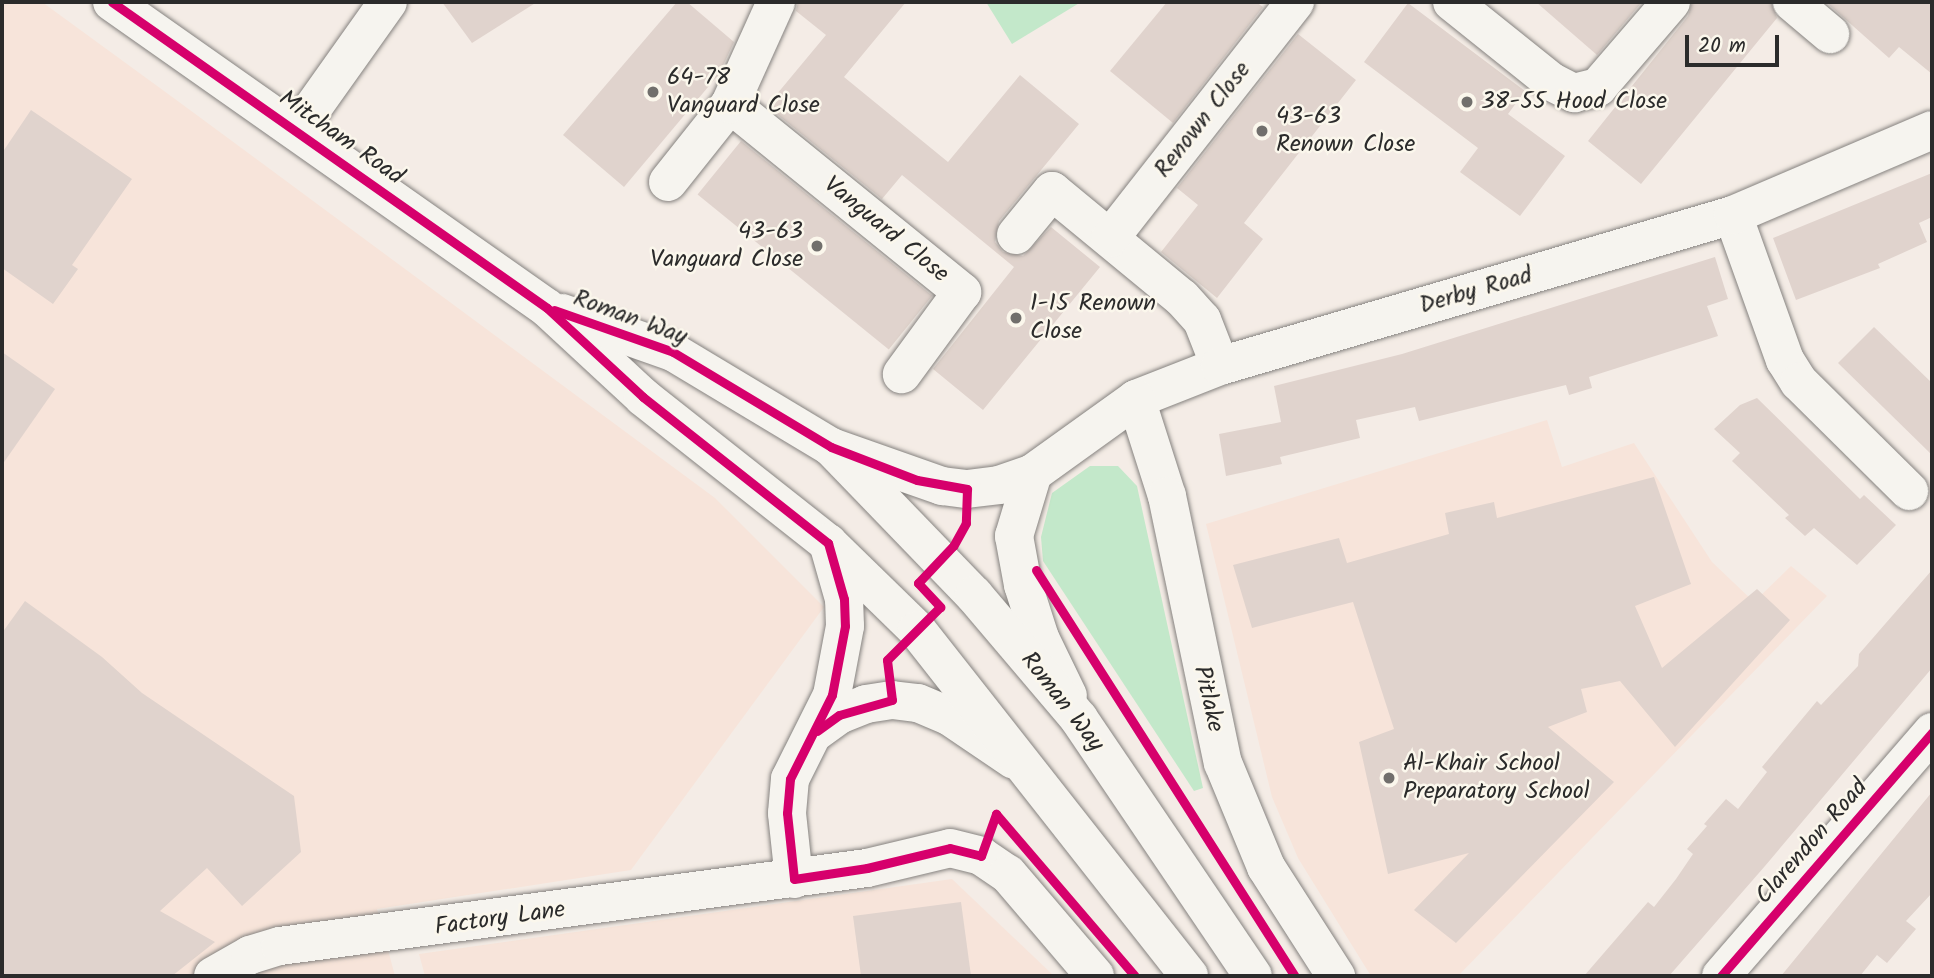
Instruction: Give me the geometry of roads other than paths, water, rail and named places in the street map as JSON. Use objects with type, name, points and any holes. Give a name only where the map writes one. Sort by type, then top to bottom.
[{"type":"street","name":"Mitcham Road","points":[[112,2],[547,308]]},
{"type":"street","points":[[297,130],[388,2]]},
{"type":"street","points":[[668,182],[730,104],[776,2]]},
{"type":"street","name":"Renown Close","points":[[1111,238],[1295,2]]},
{"type":"street","points":[[1452,2],[1552,82],[1574,93],[1598,87],[1671,2]]},
{"type":"street","points":[[1792,2],[1830,34]]},
{"type":"street","name":"Vanguard Close","points":[[730,104],[962,292],[902,374]]},
{"type":"street","name":"Derby Road","points":[[831,447],[942,486],[988,486],[1032,473],[1136,399],[1220,366],[1733,215],[1932,130]]},
{"type":"street","points":[[1016,235],[1052,191],[1111,238],[1202,320],[1220,366]]},
{"type":"street","points":[[1733,215],[1785,360],[1799,382],[1909,491]]},
{"type":"street","name":"Roman Way","points":[[547,308],[673,352],[831,447],[974,595],[1079,719],[1250,972]]},
{"type":"street","name":"Roman Way","points":[[547,308],[643,397],[828,542],[917,630],[1189,976]]},
{"type":"street","name":"Pitlake","points":[[1136,399],[1167,496],[1223,763],[1266,867],[1336,976]]},
{"type":"street","points":[[1032,473],[1014,536],[1023,585],[1040,638],[1079,719]]},
{"type":"street","points":[[794,879],[787,813],[790,779],[817,731],[832,695],[845,626],[844,599],[828,542]]},
{"type":"street","points":[[817,731],[839,715],[866,704],[892,700],[918,703],[948,716],[1024,768]]},
{"type":"street","name":"Clarendon Road","points":[[1721,976],[1932,733]]},
{"type":"street","name":"Factory Lane","points":[[213,976],[250,955],[281,946],[794,879],[867,868],[950,848],[969,852],[1008,874],[1095,976]]},
{"type":"place","name":"64-78 Vanguard Close","points":[[653,92]]},
{"type":"place","name":"38-55 Hood Close","points":[[1467,102]]},
{"type":"place","name":"43-63 Renown Close","points":[[1262,131]]},
{"type":"place","name":"43-63 Vanguard Close","points":[[817,246]]},
{"type":"place","name":"1-15 Renown Close","points":[[1016,318]]},
{"type":"place","name":"Al-Khair School Preparatory School","points":[[1389,778]]}]
